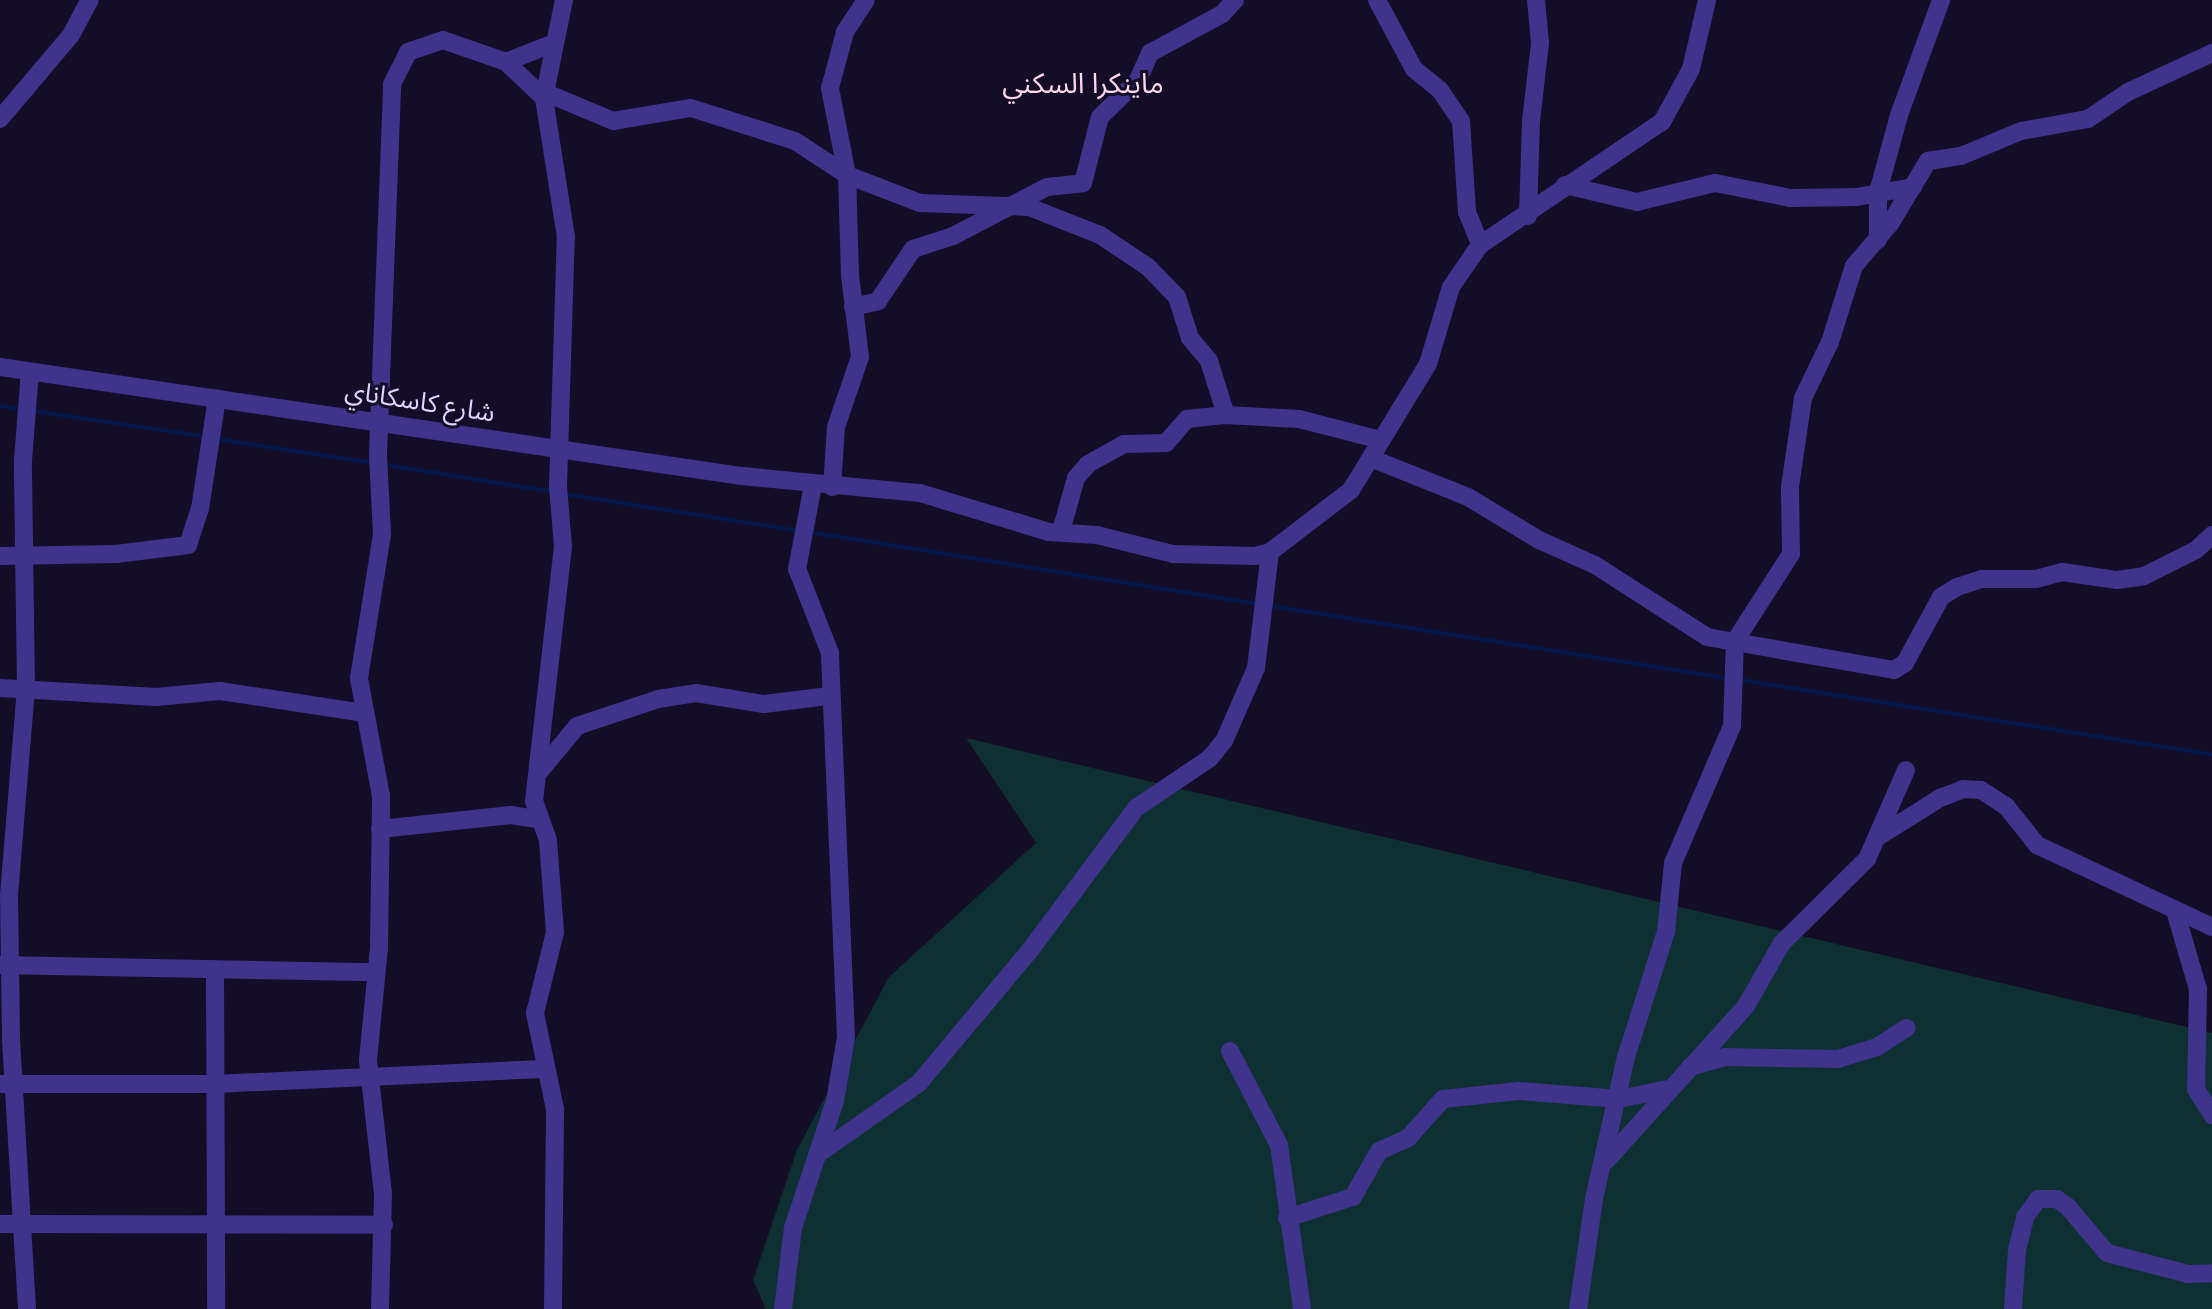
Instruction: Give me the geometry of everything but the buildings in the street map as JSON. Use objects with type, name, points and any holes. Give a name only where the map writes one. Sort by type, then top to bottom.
[{"type":"street","points":[[0,119],[71,35],[90,0]]},
{"type":"street","points":[[553,1309],[555,1109],[537,1038],[537,993],[551,953],[555,917],[548,840],[535,810],[536,776],[563,547],[558,486],[562,449],[566,237],[544,95],[564,0]]},
{"type":"street","points":[[832,487],[836,427],[860,357],[853,307],[847,175],[830,88],[845,32],[866,0]]},
{"type":"street","points":[[853,307],[878,301],[913,249],[953,236],[1047,187],[1083,183],[1100,117],[1138,80],[1150,53],[1222,14],[1235,0]]},
{"type":"street","points":[[1377,0],[1414,69],[1440,90],[1461,121],[1467,212],[1480,245]]},
{"type":"street","points":[[1528,216],[1531,121],[1540,43],[1536,0]]},
{"type":"street","points":[[818,1154],[919,1083],[1031,949],[1136,808],[1210,758],[1224,741],[1256,668],[1270,552],[1351,490],[1373,459],[1381,440],[1428,364],[1451,287],[1480,245],[1528,216],[1565,185],[1662,122],[1686,84],[1707,0]]},
{"type":"street","points":[[1878,240],[1878,192],[1899,115],[1941,0]]},
{"type":"street","points":[[380,1309],[384,1225],[369,1075],[381,796],[363,713],[359,678],[371,630],[382,534],[379,422],[396,68],[408,52],[443,40],[506,62],[544,95],[613,121],[691,108],[814,149],[847,175],[934,206],[1014,205],[1100,235],[1158,276],[1177,297],[1190,338],[1209,361],[1226,415]]},
{"type":"street","points":[[506,62],[554,43]]},
{"type":"street","points":[[1578,1309],[1594,1199],[1606,1161],[1636,1019],[1666,932],[1673,863],[1732,726],[1730,677],[1735,641],[1791,554],[1793,459],[1808,380],[1830,342],[1854,266],[1878,240],[1928,161],[1961,156],[2021,131],[2088,119],[2128,92],[2212,53]]},
{"type":"street","points":[[1565,185],[1637,202],[1715,183],[1774,198],[1849,198],[1913,187]]},
{"type":"street","name":"شارع كاسكاناي","points":[[0,367],[813,485],[931,495],[1017,525],[1173,554],[1270,552]]},
{"type":"street","points":[[27,1309],[7,1085],[5,965],[6,827],[26,688],[23,460],[30,372]]},
{"type":"street","points":[[0,556],[116,554],[188,545],[200,509],[217,398]]},
{"type":"street","points":[[1061,531],[1076,478],[1088,464],[1124,444],[1166,443],[1187,419],[1226,415],[1299,419],[1381,440]]},
{"type":"street","points":[[1373,459],[1468,497],[1539,540],[1595,565],[1707,637],[1894,670],[1905,663],[1941,597],[1957,587],[1981,579],[2027,579],[2062,572],[2117,580],[2144,576],[2196,550],[2212,535]]},
{"type":"street","points":[[783,1309],[793,1228],[818,1154],[846,1037],[826,633],[797,569],[813,485]]},
{"type":"street","points":[[0,688],[156,697],[220,691],[363,713]]},
{"type":"street","points":[[536,776],[577,726],[658,699],[696,693],[764,704],[828,696]]},
{"type":"street","points":[[1606,1161],[1756,993],[1782,943],[1859,867],[1878,837],[1906,770]]},
{"type":"street","points":[[1878,837],[1940,798],[1963,789],[1981,790],[2006,806],[2037,845],[2176,914],[2212,927]]},
{"type":"street","points":[[380,829],[535,810]]},
{"type":"street","points":[[2176,914],[2198,989],[2196,1089],[2212,1115]]},
{"type":"street","points":[[5,965],[375,972]]},
{"type":"street","points":[[215,969],[213,1226],[216,1309]]},
{"type":"street","points":[[1690,1067],[1725,1057],[1838,1059],[1877,1047],[1906,1028]]},
{"type":"street","points":[[1230,1051],[1279,1145],[1302,1309]]},
{"type":"street","points":[[7,1085],[213,1084],[369,1075],[450,1076],[544,1069]]},
{"type":"street","points":[[1287,1218],[1353,1197],[1379,1151],[1408,1138],[1443,1099],[1519,1091],[1619,1099],[1668,1089]]},
{"type":"street","points":[[2013,1309],[2017,1250],[2025,1217],[2038,1199],[2057,1199],[2068,1207],[2107,1253],[2188,1274],[2212,1273]]},
{"type":"street","points":[[0,1224],[384,1225]]},
{"type":"green space","points":[[966,738],[2212,1033],[2212,1309],[766,1309],[753,1280],[797,1150],[889,977],[1036,843]]},
{"type":"waterway","points":[[0,406],[21,409]]},
{"type":"waterway","points":[[34,411],[207,437]]},
{"type":"waterway","points":[[216,439],[373,463]]},
{"type":"waterway","points":[[386,465],[555,492]]},
{"type":"waterway","points":[[564,494],[800,531]]},
{"type":"waterway","points":[[809,532],[1258,604]]},
{"type":"waterway","points":[[1271,606],[1728,678]]},
{"type":"waterway","points":[[1741,680],[2212,755]]},
{"type":"district","name":"ماينكرا السكني","points":[[1083,83]]}]
